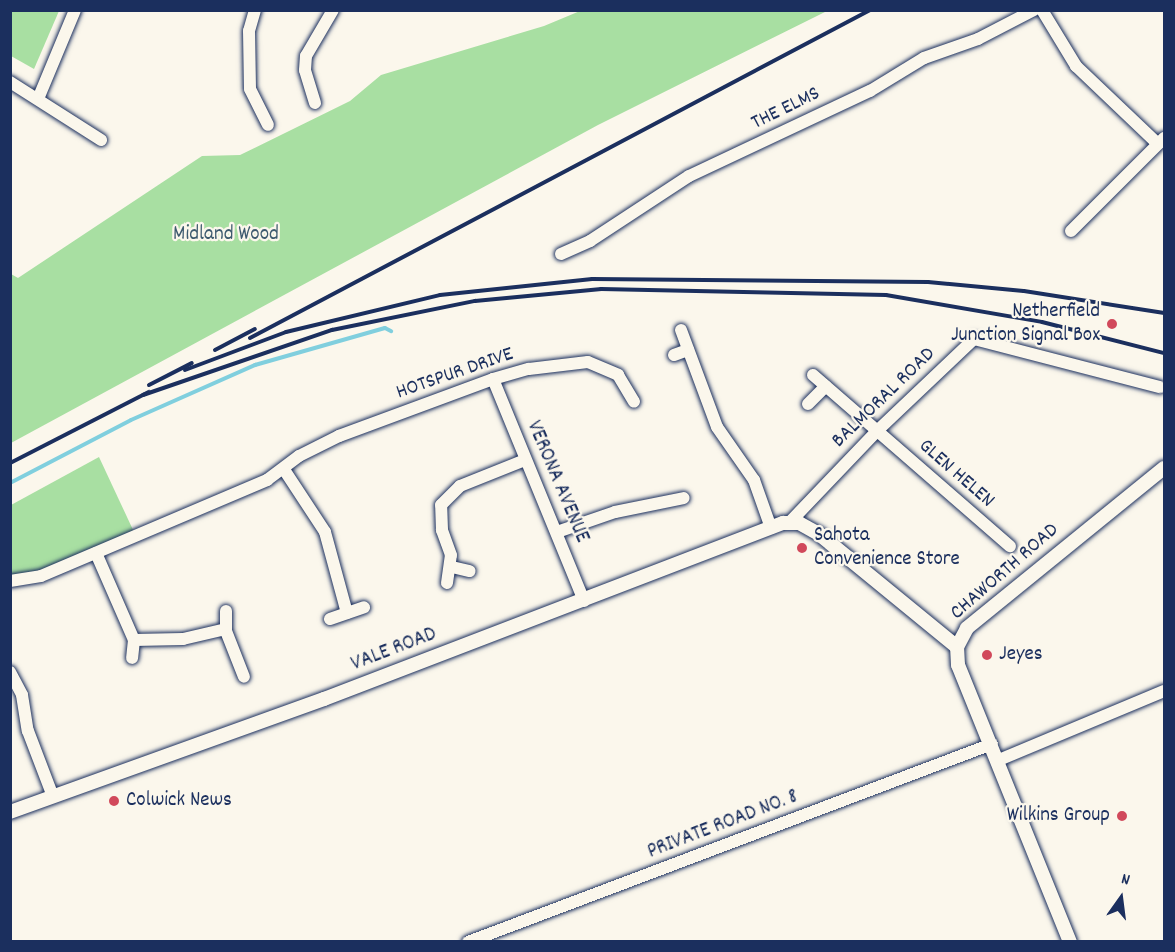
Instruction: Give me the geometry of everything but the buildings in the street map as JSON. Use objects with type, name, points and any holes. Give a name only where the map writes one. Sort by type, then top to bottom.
[{"type":"street","points":[[38,99],[75,10]]},
{"type":"street","points":[[255,10],[249,31],[250,89],[268,125]]},
{"type":"street","points":[[315,103],[305,70],[306,56],[333,10]]},
{"type":"street","name":"THE ELMS","points":[[561,254],[590,241],[689,176],[870,91],[924,58],[978,39],[1034,10]]},
{"type":"street","points":[[1042,10],[1076,66],[1161,141],[1071,231]]},
{"type":"street","points":[[10,82],[101,140]]},
{"type":"street","points":[[681,330],[717,427],[754,480],[771,528]]},
{"type":"street","name":"BALMORAL ROAD","points":[[790,522],[877,431],[974,339],[1160,387]]},
{"type":"street","points":[[675,355],[688,350]]},
{"type":"street","name":"HOTSPUR DRIVE","points":[[10,581],[41,576],[285,471],[299,456],[339,436],[494,379],[529,369],[588,362],[618,375],[634,402]]},
{"type":"street","name":"GLEN HELEN","points":[[813,375],[1010,546]]},
{"type":"street","name":"VERONA AVENUE","points":[[494,379],[584,601]]},
{"type":"street","points":[[808,404],[825,386]]},
{"type":"street","points":[[447,583],[452,567],[440,518],[441,505],[460,486],[525,460]]},
{"type":"street","name":"CHAWORTH ROAD","points":[[790,522],[819,534],[957,647],[967,628],[1164,468]]},
{"type":"street","points":[[285,471],[325,532],[347,613]]},
{"type":"street","points":[[557,532],[615,512],[684,498]]},
{"type":"street","name":"VALE ROAD","points":[[10,812],[52,794],[584,601],[790,522]]},
{"type":"street","points":[[96,553],[134,640],[132,658]]},
{"type":"street","points":[[452,567],[470,571]]},
{"type":"street","points":[[330,619],[364,608]]},
{"type":"street","points":[[226,611],[226,629],[244,677]]},
{"type":"street","points":[[134,640],[183,639],[226,629]]},
{"type":"street","points":[[957,647],[958,665],[999,760],[1070,942]]},
{"type":"street","points":[[10,672],[22,695],[28,731],[52,794]]},
{"type":"street","points":[[999,760],[1164,691]]},
{"type":"street","name":"PRIVATE ROAD NO. 8","points":[[468,942],[992,744]]},
{"type":"green space","points":[[10,11],[59,11],[34,69],[11,56]]},
{"type":"green space","name":"Midland Wood","points":[[580,11],[827,11],[598,125],[11,443],[11,274],[18,278],[202,156],[240,155],[350,101],[381,75],[544,26]]},
{"type":"green space","points":[[99,457],[134,532],[47,569],[11,576],[11,505]]},
{"type":"waterway","points":[[10,483],[131,420],[255,365],[385,328],[391,331]]},
{"type":"railway","points":[[250,338],[870,10]]},
{"type":"railway","points":[[185,370],[286,332],[440,295],[592,279],[928,282],[1024,291],[1164,313]]},
{"type":"railway","points":[[143,395],[332,330],[475,301],[601,289],[886,295],[1042,322],[1164,353]]},
{"type":"railway","points":[[215,350],[255,329]]},
{"type":"railway","points":[[149,385],[192,363]]},
{"type":"railway","points":[[10,463],[149,392]]},
{"type":"place","name":"Netherfield Junction Signal Box","points":[[1112,324]]},
{"type":"place","name":"Sahota Convenience Store","points":[[802,548]]},
{"type":"place","name":"Jeyes","points":[[987,655]]},
{"type":"place","name":"Colwick News","points":[[114,801]]},
{"type":"place","name":"Wilkins Group","points":[[1122,816]]}]
